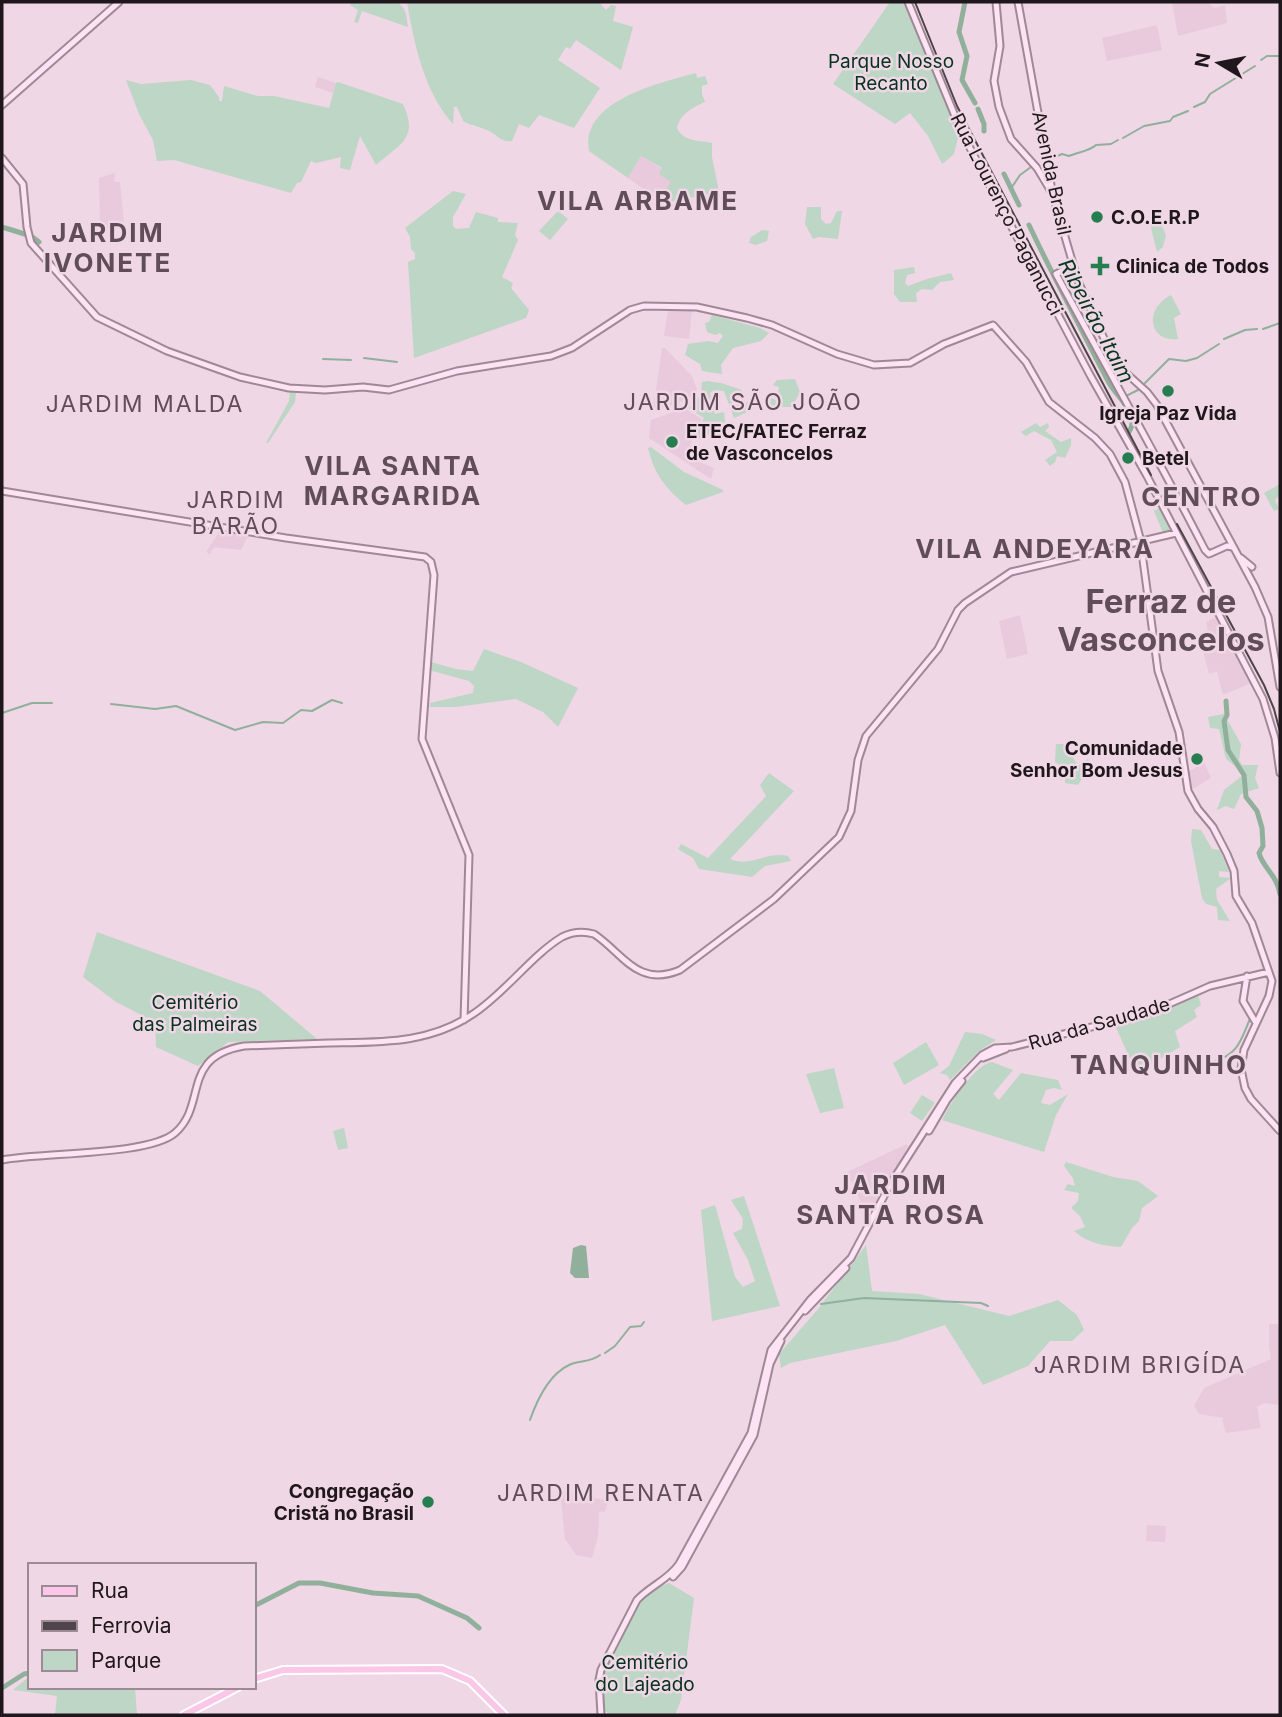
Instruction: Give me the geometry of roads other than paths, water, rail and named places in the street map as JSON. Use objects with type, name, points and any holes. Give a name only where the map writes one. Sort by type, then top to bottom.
[{"type":"main road","points":[[2,105],[119,2]]},
{"type":"main road","name":"Rua Lourenço Paganucci","points":[[908,2],[962,133],[1257,685],[1269,715],[1280,773]]},
{"type":"main road","points":[[996,2],[1000,46],[994,81],[999,107],[1011,139],[1037,168],[1053,196]]},
{"type":"main road","name":"Avenida Brasil","points":[[1018,2],[1052,177],[1053,196],[1071,264],[1117,365],[1149,394],[1255,587],[1268,621],[1280,687]]},
{"type":"main road","points":[[2,158],[23,184],[29,236],[62,280],[102,320],[167,351],[208,366],[265,383],[298,389],[363,387],[389,390],[468,369],[551,356],[572,348],[636,308],[697,307],[747,318],[837,354],[874,365],[914,362],[944,344],[993,325],[1026,362],[1049,402],[1095,438],[1112,456],[1125,482],[1140,541],[1156,658],[1163,690],[1176,720],[1189,794],[1213,827],[1227,854],[1234,871],[1236,896],[1252,923],[1268,970],[1272,988],[1242,1056],[1241,1069],[1243,1082],[1251,1099],[1280,1131]]},
{"type":"main road","points":[[1044,181],[1052,177]]},
{"type":"main road","points":[[1071,264],[1056,274],[1107,370],[1139,423],[1205,550],[1211,554],[1231,547],[1252,567]]},
{"type":"main road","points":[[1099,355],[1105,354],[1107,346]]},
{"type":"main road","points":[[1107,370],[1111,365],[1117,365]]},
{"type":"main road","points":[[2,491],[429,559],[434,569],[422,739],[468,849],[470,861],[464,1020]]},
{"type":"main road","points":[[2,1160],[161,1142],[181,1126],[202,1071],[208,1063],[220,1053],[235,1048],[411,1040],[438,1033],[487,1004],[561,937],[568,935],[580,932],[593,934],[635,970],[667,974],[690,964],[774,899],[843,831],[854,797],[858,760],[866,736],[938,649],[958,610],[987,586],[1011,572],[1176,533]]},
{"type":"main road","name":"Rua da Saudade","points":[[601,1715],[601,1671],[637,1600],[645,1592],[677,1574],[682,1567],[732,1470],[756,1430],[770,1364],[779,1343],[859,1251],[892,1187],[957,1086],[984,1058],[1007,1048],[1151,1012],[1210,986],[1244,979],[1268,970]]},
{"type":"main road","points":[[1244,979],[1243,1000],[1256,1023]]},
{"type":"main road","points":[[1248,1010],[1260,1014]]},
{"type":"main road","points":[[256,1678],[284,1670],[442,1669],[470,1681],[504,1715]]},
{"type":"main road","points":[[184,1715],[234,1689]]},
{"type":"main road","points":[[177,1715],[192,1710]]},
{"type":"waterway","name":"Ribeirão Itaim","points":[[965,2],[959,32],[967,56],[962,80],[975,103]]},
{"type":"waterway","points":[[1261,60],[1267,56],[1280,56]]},
{"type":"waterway","points":[[1194,107],[1255,66]]},
{"type":"waterway","name":"Ribeirão Itaim","points":[[978,109],[984,131]]},
{"type":"waterway","points":[[1123,138],[1144,126],[1170,121],[1188,111]]},
{"type":"waterway","points":[[1053,158],[1062,154],[1069,156],[1118,140]]},
{"type":"waterway","points":[[1012,187],[1020,175],[1031,167]]},
{"type":"waterway","name":"Ribeirão Itaim","points":[[1004,174],[1019,205]]},
{"type":"waterway","name":"Ribeirão Itaim","points":[[1029,225],[1108,381],[1130,412],[1132,426],[1129,432]]},
{"type":"waterway","points":[[2,227],[31,236],[39,242]]},
{"type":"waterway","points":[[1263,329],[1280,323]]},
{"type":"waterway","points":[[1224,339],[1245,330],[1257,329]]},
{"type":"waterway","points":[[1145,383],[1169,359],[1186,361],[1197,358],[1219,344]]},
{"type":"waterway","points":[[364,358],[397,362]]},
{"type":"waterway","points":[[323,359],[351,360]]},
{"type":"waterway","points":[[1128,395],[1138,390]]},
{"type":"waterway","points":[[111,704],[155,709],[176,706],[235,730],[263,722],[283,723],[301,710],[312,711],[332,700],[342,703]]},
{"type":"waterway","name":"Ribeirão Itaim","points":[[1226,701],[1227,715],[1224,721],[1228,750],[1244,775],[1246,797],[1257,811],[1262,828],[1263,846],[1259,853],[1280,894]]},
{"type":"waterway","points":[[2,713],[32,703],[52,703]]},
{"type":"waterway","points":[[1215,1061],[1234,1050],[1250,1019]]},
{"type":"waterway","points":[[821,1304],[864,1298],[981,1303],[988,1306]]},
{"type":"waterway","points":[[605,1353],[615,1346],[630,1327],[641,1326],[644,1322]]},
{"type":"waterway","points":[[530,1420],[540,1396],[555,1375],[569,1365],[600,1355]]},
{"type":"waterway","points":[[256,1605],[299,1583],[320,1583],[373,1593],[418,1596],[467,1618],[479,1628]]},
{"type":"waterway","points":[[2,1688],[28,1673]]},
{"type":"railway","points":[[915,2],[957,106],[1151,475]]},
{"type":"railway","points":[[1177,524],[1264,685],[1280,732]]},
{"type":"place","name":"C.O.E.R.P","points":[[1097,217]]},
{"type":"place","name":"Clinica de Todos","points":[[1100,266]]},
{"type":"place","name":"Igreja Paz Vida","points":[[1168,391]]},
{"type":"place","name":"ETEC/FATEC Ferraz de Vasconcelos","points":[[672,442]]},
{"type":"place","name":"Betel","points":[[1128,458]]},
{"type":"place","name":"Comunidade Senhor Bom Jesus","points":[[1197,759]]},
{"type":"place","name":"Congregação Cristã no Brasil","points":[[428,1502]]},
{"type":"district","name":"VILA ARBAME","points":[[638,201]]},
{"type":"district","name":"JARDIM IVONETE","points":[[108,248]]},
{"type":"district","name":"JARDIM SÃO JOÃO","points":[[743,402]]},
{"type":"district","name":"JARDIM MALDA","points":[[145,404]]},
{"type":"district","name":"VILA SANTA MARGARIDA","points":[[393,481]]},
{"type":"district","name":"CENTRO","points":[[1202,497]]},
{"type":"district","name":"JARDIM BARÃO","points":[[236,513]]},
{"type":"district","name":"VILA ANDEYARA","points":[[1035,549]]},
{"type":"district","name":"Ferraz de Vasconcelos","points":[[1161,620]]},
{"type":"district","name":"TANQUINHO","points":[[1159,1065]]},
{"type":"district","name":"JARDIM SANTA ROSA","points":[[891,1200]]},
{"type":"district","name":"JARDIM BRIGÍDA","points":[[1140,1365]]},
{"type":"district","name":"JARDIM RENATA","points":[[601,1493]]},
{"type":"park label","name":"Parque Nosso Recanto","points":[[891,72]]},
{"type":"park label","name":"Cemitério das Palmeiras","points":[[195,1013]]},
{"type":"park label","name":"Cemitério do Lajeado","points":[[645,1673]]}]
